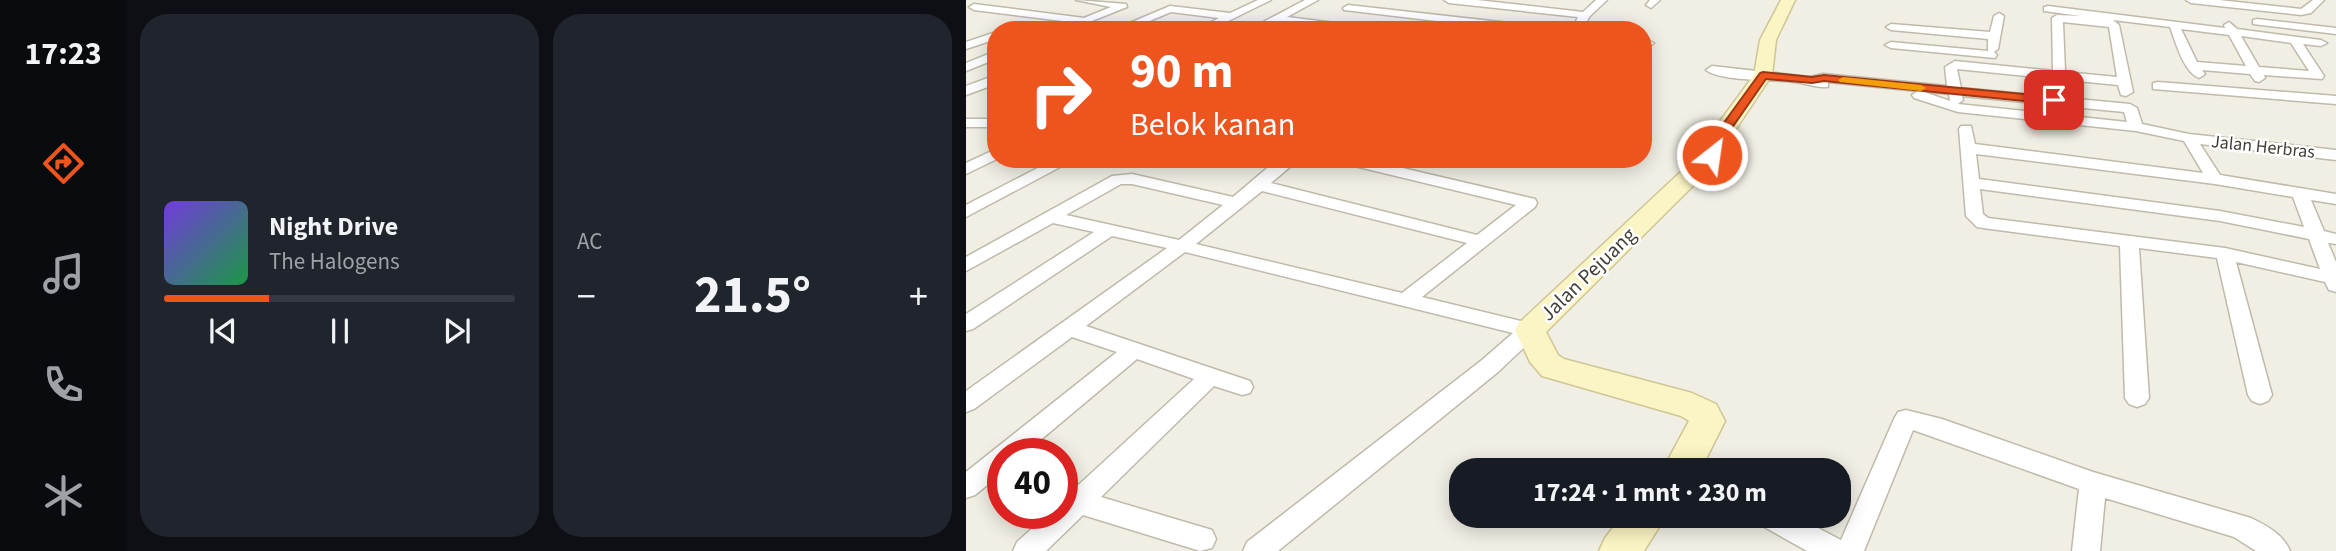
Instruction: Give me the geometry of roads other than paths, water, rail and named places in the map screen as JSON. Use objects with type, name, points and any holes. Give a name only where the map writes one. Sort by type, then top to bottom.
[{"type":"street","points":[[970,8],[997,0]]},
{"type":"street","points":[[970,8],[1085,21],[1122,6],[1081,0]]},
{"type":"street","points":[[1221,21],[1266,0]]},
{"type":"street","points":[[1283,0],[1310,1]]},
{"type":"street","points":[[1325,21],[1364,0]]},
{"type":"street","points":[[1449,0],[1585,15]]},
{"type":"street","points":[[1582,21],[1602,0]]},
{"type":"street","name":"Jalan Pejuang","points":[[1688,458],[1707,421],[1702,411],[1553,368],[1546,362],[1530,330],[1712,155],[1721,135],[1763,75],[1768,40],[1788,0]]},
{"type":"street","points":[[2065,0],[2198,15]]},
{"type":"street","points":[[2191,0],[2221,1],[2301,12],[2307,11],[2315,2]]},
{"type":"street","points":[[2221,1],[2281,6],[2277,0]]},
{"type":"street","points":[[1269,21],[1310,1]]},
{"type":"street","points":[[1446,21],[1470,1]]},
{"type":"street","points":[[2221,1],[2232,32],[2253,71],[2273,95]]},
{"type":"street","points":[[1348,8],[1466,21]]},
{"type":"street","points":[[1140,21],[1173,9],[1232,16]]},
{"type":"street","points":[[2048,9],[2321,43]]},
{"type":"street","points":[[1942,31],[1946,16]]},
{"type":"street","points":[[1997,70],[1991,55],[1998,16]]},
{"type":"street","points":[[2059,76],[2057,18],[2106,21],[2114,25],[2124,82],[2136,127]]},
{"type":"street","points":[[2226,18],[2336,31]]},
{"type":"street","points":[[1273,19],[1283,21]]},
{"type":"street","points":[[2174,25],[2196,69],[2318,76],[2295,40]]},
{"type":"street","points":[[1891,27],[1994,36]]},
{"type":"street","points":[[966,31],[987,33]]},
{"type":"street","points":[[966,46],[987,38]]},
{"type":"street","points":[[1891,45],[1991,55]]},
{"type":"street","points":[[966,67],[987,59]]},
{"type":"street","points":[[1958,108],[1952,66],[2124,82]]},
{"type":"street","points":[[1712,70],[1748,76],[1812,80],[1823,84],[1954,91],[2130,108]]},
{"type":"street","points":[[966,92],[987,85]]},
{"type":"street","points":[[2158,86],[2336,100]]},
{"type":"street","name":"Jalan Herbras","points":[[1918,91],[1958,108],[2136,127],[2189,138],[2336,155]]},
{"type":"street","points":[[966,122],[987,123]]},
{"type":"street","points":[[1966,129],[1975,216],[1983,223],[2225,254],[2335,281]]},
{"type":"street","points":[[2189,138],[2215,179]]},
{"type":"street","points":[[1968,148],[2215,179],[2336,199]]},
{"type":"street","points":[[966,159],[987,156]]},
{"type":"street","points":[[966,169],[987,158]]},
{"type":"street","points":[[966,212],[1049,168]]},
{"type":"street","points":[[972,393],[1069,328],[1182,246],[1279,168]]},
{"type":"street","points":[[1381,168],[1529,203],[1406,300]]},
{"type":"street","points":[[966,265],[1107,184],[1125,178],[1234,202]]},
{"type":"street","points":[[1971,183],[2220,216],[2336,239]]},
{"type":"street","points":[[1259,185],[1480,242]]},
{"type":"street","points":[[2300,193],[2335,281]]},
{"type":"street","points":[[1049,218],[1182,246],[1530,330]]},
{"type":"street","points":[[966,324],[1109,230]]},
{"type":"street","points":[[2129,242],[2137,398]]},
{"type":"street","points":[[2225,254],[2260,395]]},
{"type":"street","points":[[1069,328],[1242,387]]},
{"type":"street","points":[[1257,551],[1490,366],[1530,330]]},
{"type":"street","points":[[1026,438],[1135,350]]},
{"type":"street","points":[[1027,551],[1211,376]]},
{"type":"street","points":[[1850,551],[1906,419],[1923,422],[2093,483],[2241,527],[2259,536],[2276,551]]},
{"type":"street","points":[[966,487],[987,470]]},
{"type":"street","points":[[2086,551],[2093,483]]},
{"type":"street","points":[[1079,502],[1202,540]]},
{"type":"street","points":[[1620,551],[1637,528]]},
{"type":"street","points":[[1792,528],[1835,551]]}]
